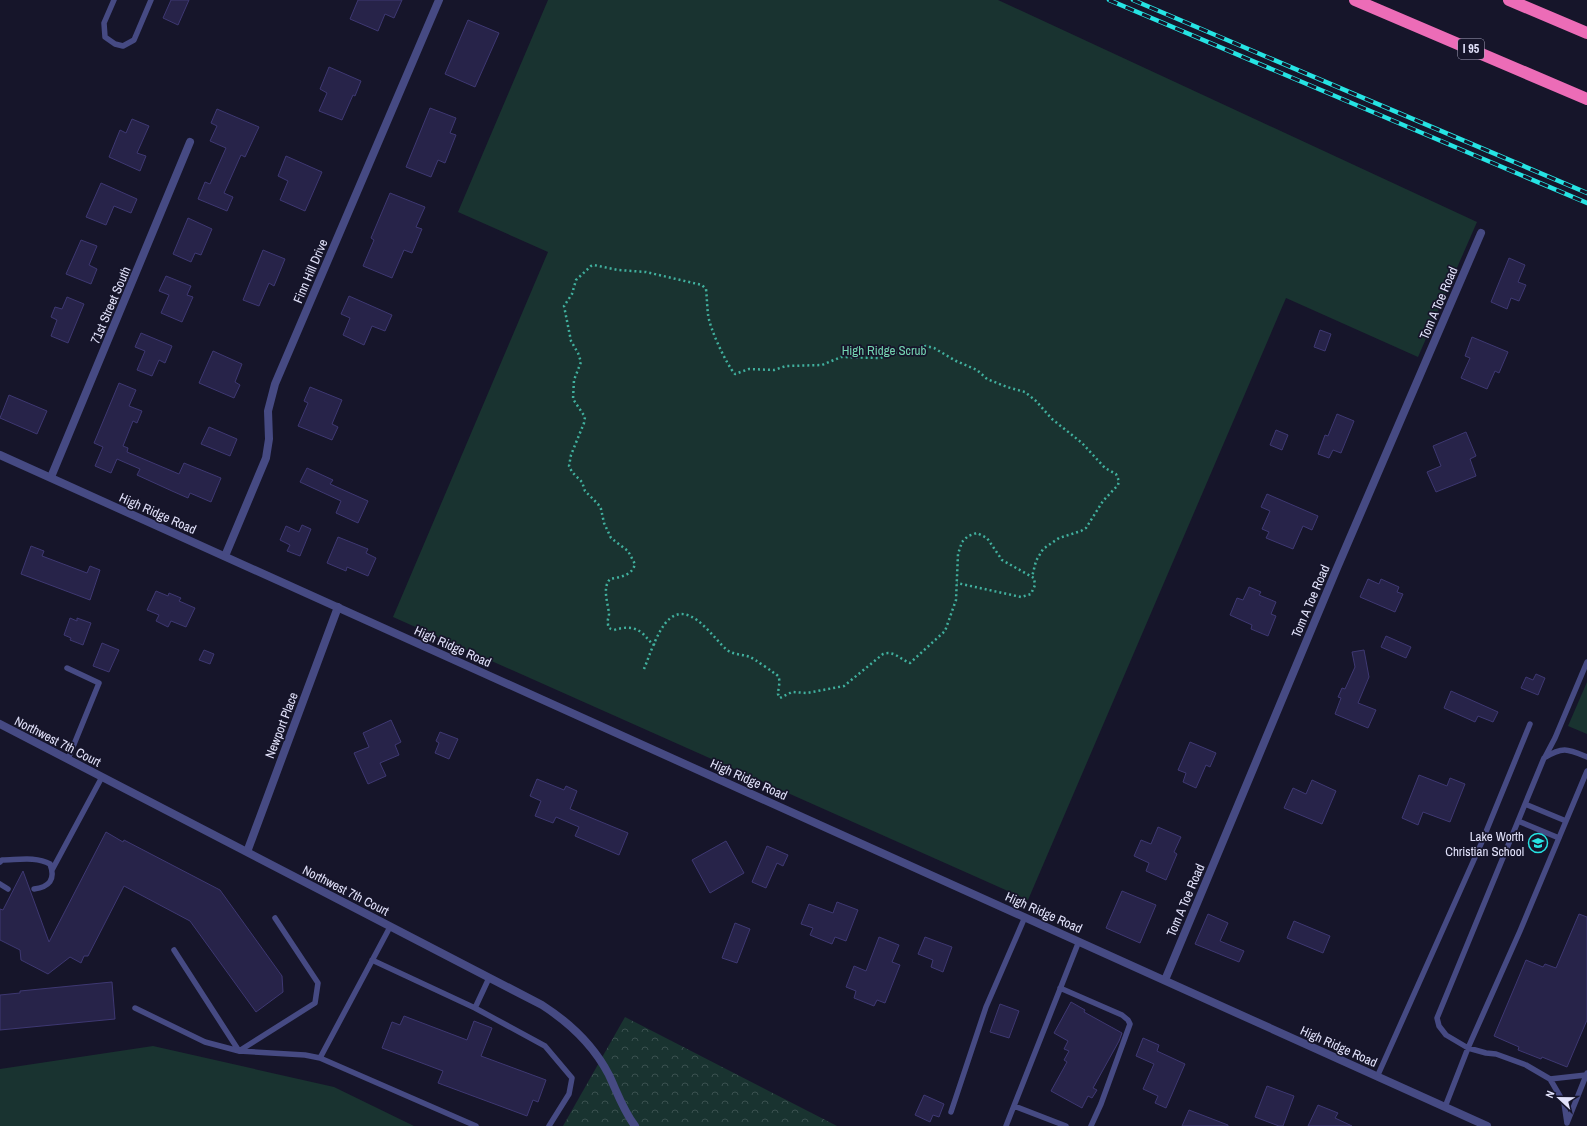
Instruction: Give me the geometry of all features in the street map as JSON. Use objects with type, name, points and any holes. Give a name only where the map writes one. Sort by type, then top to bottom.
[{"type":"highway","name":"I 95","points":[[1355,0],[1587,99]]},
{"type":"highway","points":[[1509,0],[1587,33]]},
{"type":"street","name":"Finn Hill Drive","points":[[225,556],[266,458],[268,411],[275,384],[439,0]]},
{"type":"street","name":"71st Street South","points":[[51,478],[190,142]]},
{"type":"street","name":"Tom A Toe Road","points":[[1164,980],[1340,560],[1482,233]]},
{"type":"street","name":"High Ridge Road","points":[[0,455],[1487,1126]]},
{"type":"street","name":"Newport Place","points":[[246,852],[338,607]]},
{"type":"street","name":"Northwest 7th Court","points":[[0,724],[542,1005],[577,1031],[598,1056],[609,1075],[622,1104],[635,1126]]},
{"type":"lane","points":[[114,0],[104,23],[105,37],[115,44],[123,46],[134,40],[151,0]]},
{"type":"lane","points":[[1566,1125],[1564,1103],[1550,1079],[1520,1063],[1496,1054],[1468,1048],[1446,1035],[1439,1026],[1437,1018],[1544,758],[1555,738],[1587,662]]},
{"type":"lane","points":[[67,668],[99,683],[68,759]]},
{"type":"lane","points":[[1377,1077],[1481,844],[1530,724]]},
{"type":"lane","points":[[1544,758],[1555,751],[1569,749],[1587,757]]},
{"type":"lane","points":[[1445,1107],[1468,1048],[1517,938],[1587,771]]},
{"type":"lane","points":[[52,870],[102,777]]},
{"type":"lane","points":[[1525,804],[1566,821]]},
{"type":"lane","points":[[1518,821],[1559,838]]},
{"type":"lane","points":[[0,862],[2,860],[43,860],[50,864],[52,876],[49,882],[44,887],[34,889]]},
{"type":"lane","points":[[0,884],[8,889]]},
{"type":"lane","points":[[951,1112],[986,1007],[1025,917]]},
{"type":"lane","points":[[239,1051],[315,1003],[318,983],[275,918]]},
{"type":"lane","points":[[320,1058],[390,926]]},
{"type":"lane","points":[[1006,1126],[1079,941]]},
{"type":"lane","points":[[174,950],[239,1051]]},
{"type":"lane","points":[[372,960],[474,1008],[545,1046],[572,1078],[570,1094],[549,1126]]},
{"type":"lane","points":[[474,1008],[489,978]]},
{"type":"lane","points":[[1060,988],[1122,1015],[1130,1024],[1101,1104],[1091,1126]]},
{"type":"lane","points":[[135,1008],[205,1042],[239,1051],[305,1055],[320,1058],[476,1126]]},
{"type":"lane","points":[[1550,1079],[1587,1074]]},
{"type":"lane","points":[[1566,1125],[1587,1074]]},
{"type":"lane","points":[[1014,1106],[1066,1126]]},
{"type":"path","points":[[655,644],[651,643],[642,633],[635,629],[626,628],[614,630],[609,627],[606,595],[607,582],[610,579],[624,577],[634,568],[635,564],[628,551],[611,538],[604,523],[601,508],[586,493],[582,482],[572,472],[569,466],[571,455],[585,417],[573,399],[572,391],[574,380],[581,362],[571,340],[564,306],[572,294],[576,280],[594,265],[618,270],[646,272],[702,285],[706,289],[708,315],[718,343],[735,374],[749,369],[774,370],[786,366],[822,365],[828,364],[841,357],[880,358],[898,352],[926,346],[934,348],[956,361],[977,370],[987,379],[1006,387],[1025,392],[1052,418],[1082,443],[1105,468],[1116,474],[1119,481],[1118,485],[1103,501],[1086,528],[1059,538],[1043,550],[1036,561],[1032,577]]},
{"type":"path","points":[[644,669],[666,622],[677,614],[682,614],[692,618],[706,627],[723,646],[731,652],[754,659],[775,674],[779,680],[778,694],[780,698],[792,692],[807,693],[844,686],[883,654],[891,653],[907,662],[913,662],[945,631],[956,600],[957,562],[960,546],[965,538],[972,534],[976,533],[987,538],[1002,560],[1032,577],[1035,581],[1034,590],[1027,596],[1021,597],[957,583]]},
{"type":"green space","name":"High Ridge Scrub","points":[[548,0],[998,0],[1477,222],[1418,357],[1286,298],[1028,900],[393,617],[548,252],[458,212]]},
{"type":"green space","points":[[1587,682],[1587,734],[1568,726]]},
{"type":"green space","points":[[625,1017],[837,1126],[563,1126]]},
{"type":"green space","points":[[153,1046],[334,1087],[414,1126],[0,1126],[0,1069]]},
{"type":"building","points":[[171,0],[189,0],[178,25],[163,18]]},
{"type":"building","points":[[358,0],[402,0],[394,18],[385,14],[378,31],[350,19]]},
{"type":"building","points":[[468,20],[499,33],[475,87],[445,74]]},
{"type":"building","points":[[329,67],[361,81],[342,120],[319,111],[327,93],[320,89]]},
{"type":"building","points":[[430,108],[456,118],[450,133],[456,135],[445,163],[438,160],[431,177],[406,167]]},
{"type":"building","points":[[217,109],[259,127],[245,157],[241,155],[224,193],[233,197],[227,211],[198,199],[205,182],[210,184],[226,148],[210,141],[217,126],[211,123]]},
{"type":"building","points":[[132,119],[149,126],[137,153],[146,156],[140,171],[109,157],[120,130],[126,133]]},
{"type":"building","points":[[286,156],[322,172],[305,211],[280,200],[288,181],[278,176]]},
{"type":"building","points":[[101,183],[137,199],[131,213],[114,206],[106,225],[86,217]]},
{"type":"building","points":[[390,193],[425,207],[416,227],[422,229],[412,253],[404,250],[392,278],[363,266],[374,240],[371,238]]},
{"type":"building","points":[[188,218],[212,229],[201,255],[195,253],[191,262],[173,254]]},
{"type":"building","points":[[81,240],[97,246],[89,265],[97,269],[91,284],[66,274]]},
{"type":"building","points":[[263,250],[285,259],[274,286],[269,283],[259,306],[243,300]]},
{"type":"building","points":[[1509,258],[1525,265],[1518,282],[1526,285],[1519,301],[1511,298],[1507,309],[1491,302]]},
{"type":"building","points":[[166,276],[191,286],[187,295],[193,297],[182,322],[161,313],[169,295],[159,291]]},
{"type":"building","points":[[349,296],[392,315],[385,331],[372,326],[364,345],[343,335],[350,318],[341,314]]},
{"type":"building","points":[[67,297],[84,304],[68,343],[51,336],[57,320],[51,317],[55,307],[62,309]]},
{"type":"building","points":[[1320,330],[1331,334],[1325,351],[1314,347]]},
{"type":"building","points":[[141,333],[172,346],[165,363],[159,360],[152,376],[137,370],[145,351],[135,347]]},
{"type":"building","points":[[1472,337],[1508,352],[1499,373],[1495,371],[1487,389],[1461,378],[1470,358],[1465,356]]},
{"type":"building","points":[[213,351],[242,364],[235,382],[240,385],[234,398],[199,383]]},
{"type":"building","points":[[119,383],[136,390],[129,406],[142,411],[137,423],[133,421],[123,446],[128,448],[127,452],[179,474],[184,463],[221,478],[211,502],[190,493],[188,498],[137,475],[140,469],[117,459],[111,473],[95,466],[103,447],[94,443]]},
{"type":"building","points":[[310,387],[342,400],[332,424],[338,427],[332,440],[298,426],[308,403],[304,401]]},
{"type":"building","points":[[9,395],[47,411],[37,434],[0,418]]},
{"type":"building","points":[[1337,414],[1354,421],[1341,453],[1333,450],[1329,458],[1318,454],[1325,435],[1328,436]]},
{"type":"building","points":[[209,427],[237,439],[230,456],[201,444]]},
{"type":"building","points":[[1276,430],[1288,435],[1282,450],[1270,445]]},
{"type":"building","points":[[1466,432],[1476,456],[1470,459],[1476,476],[1436,492],[1427,472],[1441,466],[1433,446]]},
{"type":"building","points":[[307,468],[333,480],[330,484],[368,501],[358,523],[336,513],[341,501],[300,482]]},
{"type":"building","points":[[1267,494],[1318,516],[1312,530],[1303,526],[1293,549],[1266,538],[1269,532],[1262,529],[1270,511],[1261,507]]},
{"type":"building","points":[[302,525],[311,529],[300,556],[287,551],[290,545],[280,540],[286,526],[299,532]]},
{"type":"building","points":[[338,537],[368,549],[366,553],[376,558],[368,576],[347,567],[346,571],[327,563]]},
{"type":"building","points":[[31,546],[44,551],[42,556],[87,573],[90,566],[100,570],[90,600],[21,574]]},
{"type":"building","points":[[1368,579],[1379,584],[1381,579],[1399,587],[1397,592],[1403,594],[1395,612],[1360,597]]},
{"type":"building","points":[[1249,587],[1261,592],[1259,595],[1276,602],[1271,614],[1276,616],[1268,636],[1251,629],[1252,625],[1230,615],[1237,598],[1243,600]]},
{"type":"building","points":[[156,591],[168,596],[169,593],[181,598],[179,601],[195,608],[186,627],[171,621],[168,627],[156,621],[159,615],[147,610]]},
{"type":"building","points":[[70,618],[77,621],[77,618],[91,623],[83,645],[70,640],[71,638],[64,635]]},
{"type":"building","points":[[1386,636],[1411,647],[1406,658],[1381,647]]},
{"type":"building","points":[[102,643],[119,650],[109,672],[93,666]]},
{"type":"building","points":[[204,650],[214,654],[210,664],[199,660]]},
{"type":"building","points":[[1364,650],[1369,677],[1358,703],[1376,710],[1368,728],[1335,714],[1341,698],[1338,697],[1342,688],[1345,689],[1355,667],[1352,652]]},
{"type":"building","points":[[1536,674],[1545,678],[1538,695],[1521,688],[1526,677],[1533,680]]},
{"type":"building","points":[[1451,691],[1498,712],[1493,722],[1478,716],[1475,722],[1444,708]]},
{"type":"building","points":[[391,720],[401,742],[395,745],[399,755],[380,763],[386,776],[368,784],[354,753],[369,747],[363,733]]},
{"type":"building","points":[[440,732],[458,739],[449,759],[435,753],[439,743],[436,741]]},
{"type":"building","points":[[1190,742],[1216,753],[1210,767],[1206,765],[1196,788],[1183,782],[1186,773],[1178,770]]},
{"type":"building","points":[[1419,775],[1447,786],[1450,778],[1465,784],[1450,822],[1423,812],[1418,825],[1402,818]]},
{"type":"building","points":[[537,779],[564,790],[566,786],[577,791],[570,809],[628,833],[619,855],[575,836],[579,827],[556,817],[553,823],[535,816],[541,801],[530,796]]},
{"type":"building","points":[[1312,780],[1336,791],[1322,824],[1284,808],[1293,788],[1306,794]]},
{"type":"building","points":[[1158,827],[1181,837],[1174,852],[1177,854],[1166,880],[1146,871],[1149,863],[1134,856],[1141,840],[1151,844]]},
{"type":"building","points":[[106,832],[123,842],[124,840],[220,890],[282,976],[283,992],[256,1012],[190,921],[124,886],[88,956],[84,956],[81,963],[70,957],[48,974],[21,960],[20,950],[0,940],[0,909],[3,910],[23,871],[49,942]]},
{"type":"building","points":[[726,841],[744,873],[710,893],[692,860]]},
{"type":"building","points":[[767,846],[788,855],[783,866],[777,863],[766,888],[752,882]]},
{"type":"building","points":[[1122,891],[1156,905],[1140,943],[1106,928]]},
{"type":"building","points":[[837,902],[858,910],[846,941],[835,937],[832,944],[810,935],[813,928],[801,924],[809,904],[833,913]]},
{"type":"building","points":[[1208,914],[1228,923],[1220,941],[1244,951],[1239,962],[1195,944]]},
{"type":"building","points":[[1579,914],[1587,917],[1587,1020],[1567,1067],[1542,1057],[1541,1059],[1518,1050],[1519,1047],[1494,1036],[1526,960],[1543,967],[1545,964],[1556,968]]},
{"type":"building","points":[[1294,921],[1330,936],[1323,953],[1287,938]]},
{"type":"building","points":[[735,923],[750,929],[737,963],[722,958]]},
{"type":"building","points":[[879,937],[899,945],[892,962],[900,965],[885,1003],[877,1000],[874,1006],[854,998],[856,991],[846,987],[854,966],[866,971]]},
{"type":"building","points":[[925,937],[952,947],[943,972],[931,967],[933,960],[918,954]]},
{"type":"building","points":[[112,982],[115,1019],[0,1030],[0,995],[20,993],[20,991]]},
{"type":"building","points":[[1071,1002],[1085,1010],[1084,1012],[1122,1033],[1093,1088],[1097,1090],[1092,1098],[1088,1096],[1082,1108],[1051,1091],[1067,1062],[1064,1060],[1069,1051],[1064,1049],[1068,1041],[1054,1033]]},
{"type":"building","points":[[1000,1004],[1019,1011],[1009,1038],[990,1032]]},
{"type":"building","points":[[404,1016],[467,1040],[474,1021],[492,1028],[481,1056],[546,1080],[538,1102],[533,1100],[527,1116],[438,1083],[443,1071],[382,1048],[392,1022],[400,1025]]},
{"type":"building","points":[[1143,1038],[1159,1045],[1157,1051],[1185,1064],[1166,1108],[1155,1103],[1158,1096],[1143,1089],[1154,1064],[1136,1056]]},
{"type":"building","points":[[1267,1086],[1294,1096],[1283,1126],[1279,1126],[1255,1117]]},
{"type":"building","points":[[924,1095],[944,1104],[939,1117],[933,1115],[930,1122],[915,1115]]},
{"type":"building","points":[[1318,1105],[1338,1113],[1335,1118],[1352,1126],[1308,1126]]},
{"type":"building","points":[[1189,1110],[1228,1125],[1228,1126],[1182,1126]]},
{"type":"railway","points":[[1109,0],[1587,203]]},
{"type":"railway","points":[[1133,0],[1587,193]]},
{"type":"place","name":"Lake Worth Christian School","points":[[1538,843]]}]
